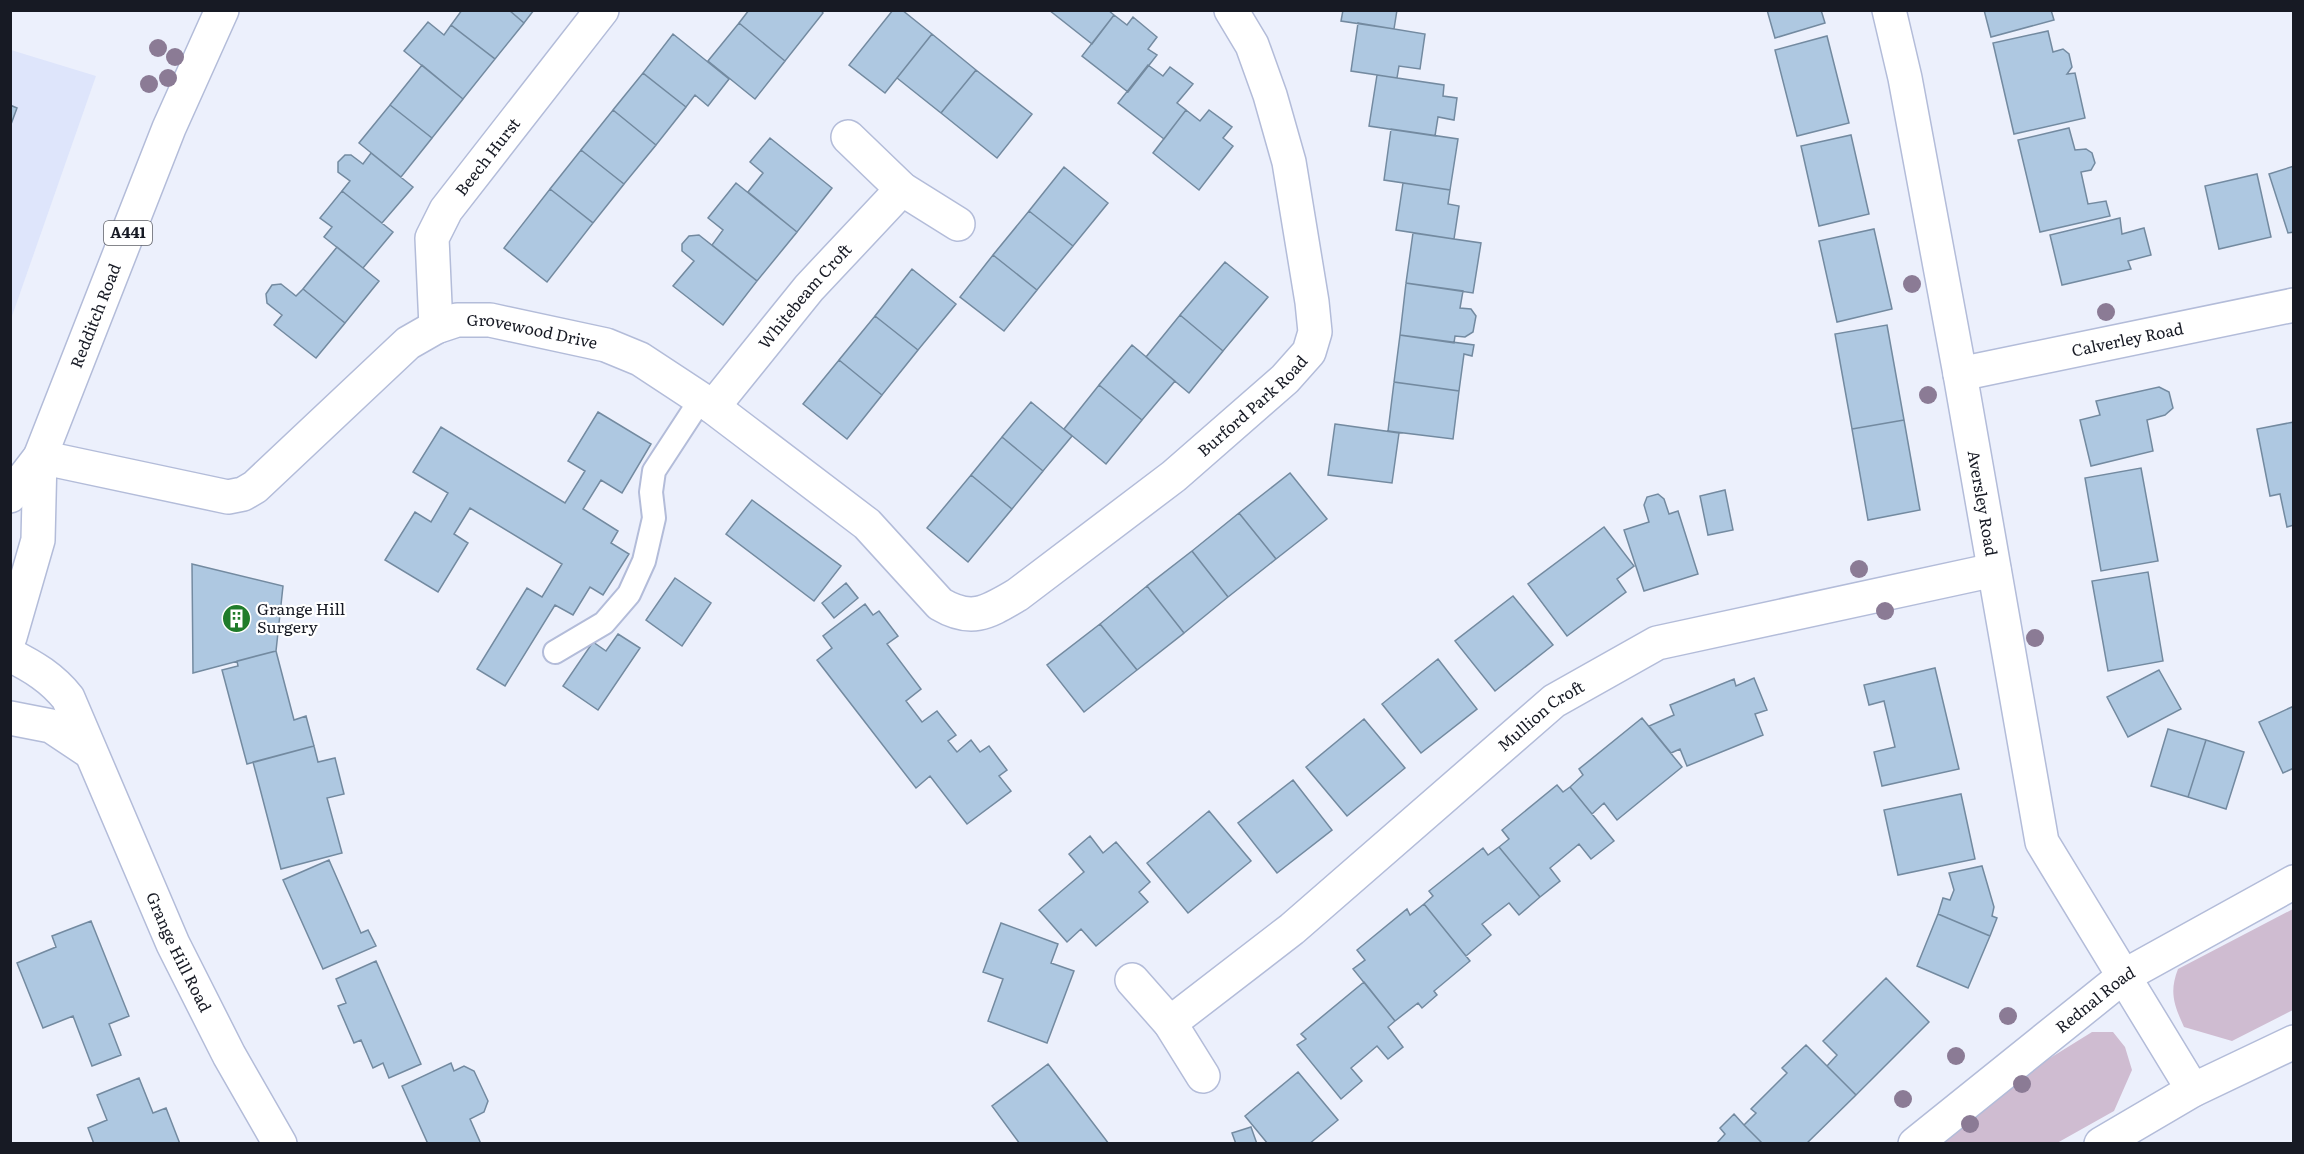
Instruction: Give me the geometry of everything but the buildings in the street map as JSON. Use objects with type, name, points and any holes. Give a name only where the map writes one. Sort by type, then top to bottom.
[{"type":"main road","name":"Redditch Road","points":[[10,496],[40,457],[169,128],[222,10]]},
{"type":"main road","name":"Beech Hurst","points":[[435,327],[432,238],[446,210],[602,10]]},
{"type":"main road","name":"Burford Park Road","points":[[996,608],[1017,595],[1174,476],[1285,379],[1309,352],[1315,332],[1312,302],[1289,162],[1270,95],[1252,45],[1231,10]]},
{"type":"main road","name":"Aversley Road","points":[[1889,10],[1905,78],[1960,374],[2042,842],[2193,1090]]},
{"type":"main road","points":[[848,137],[902,189],[958,224]]},
{"type":"main road","name":"Whitebeam Croft","points":[[707,403],[809,288],[902,189]]},
{"type":"main road","name":"Calverley Road","points":[[1960,374],[2294,305]]},
{"type":"main road","name":"Grovewood Drive","points":[[40,457],[228,497],[243,494],[255,486],[408,343],[435,327],[457,320],[489,320],[606,345],[640,358],[707,403],[867,524],[940,604],[955,613],[978,615],[996,608]]},
{"type":"main road","name":"Redditch Road","points":[[10,637],[38,540],[40,457]]},
{"type":"main road","name":"Mullion Croft","points":[[1170,1023],[1292,929],[1554,701],[1657,643],[1994,570]]},
{"type":"main road","name":"Grange Hill Road","points":[[10,655],[34,667],[54,681],[68,698],[172,944],[229,1056],[280,1143]]},
{"type":"main road","points":[[10,718],[51,726],[90,752]]},
{"type":"main road","name":"Rednal Road","points":[[1915,1143],[2124,976],[2294,882]]},
{"type":"main road","points":[[1132,980],[1170,1023],[1203,1076]]},
{"type":"main road","points":[[2101,1143],[2193,1090],[2294,1042]]},
{"type":"lane","points":[[555,652],[604,622],[629,594],[644,561],[654,518],[651,492],[654,471],[707,403]]},
{"type":"shaded area","points":[[11,50],[96,76],[11,319]]},
{"type":"shaded area","points":[[2293,909],[2293,1010],[2232,1041],[2184,1027],[2173,992],[2178,969]]},
{"type":"shaded area","points":[[2092,1032],[2113,1032],[2125,1047],[2132,1070],[2114,1111],[2057,1143],[1936,1144],[2010,1083]]},
{"type":"place","name":"Grange Hill Surgery","points":[[236,618]]}]
